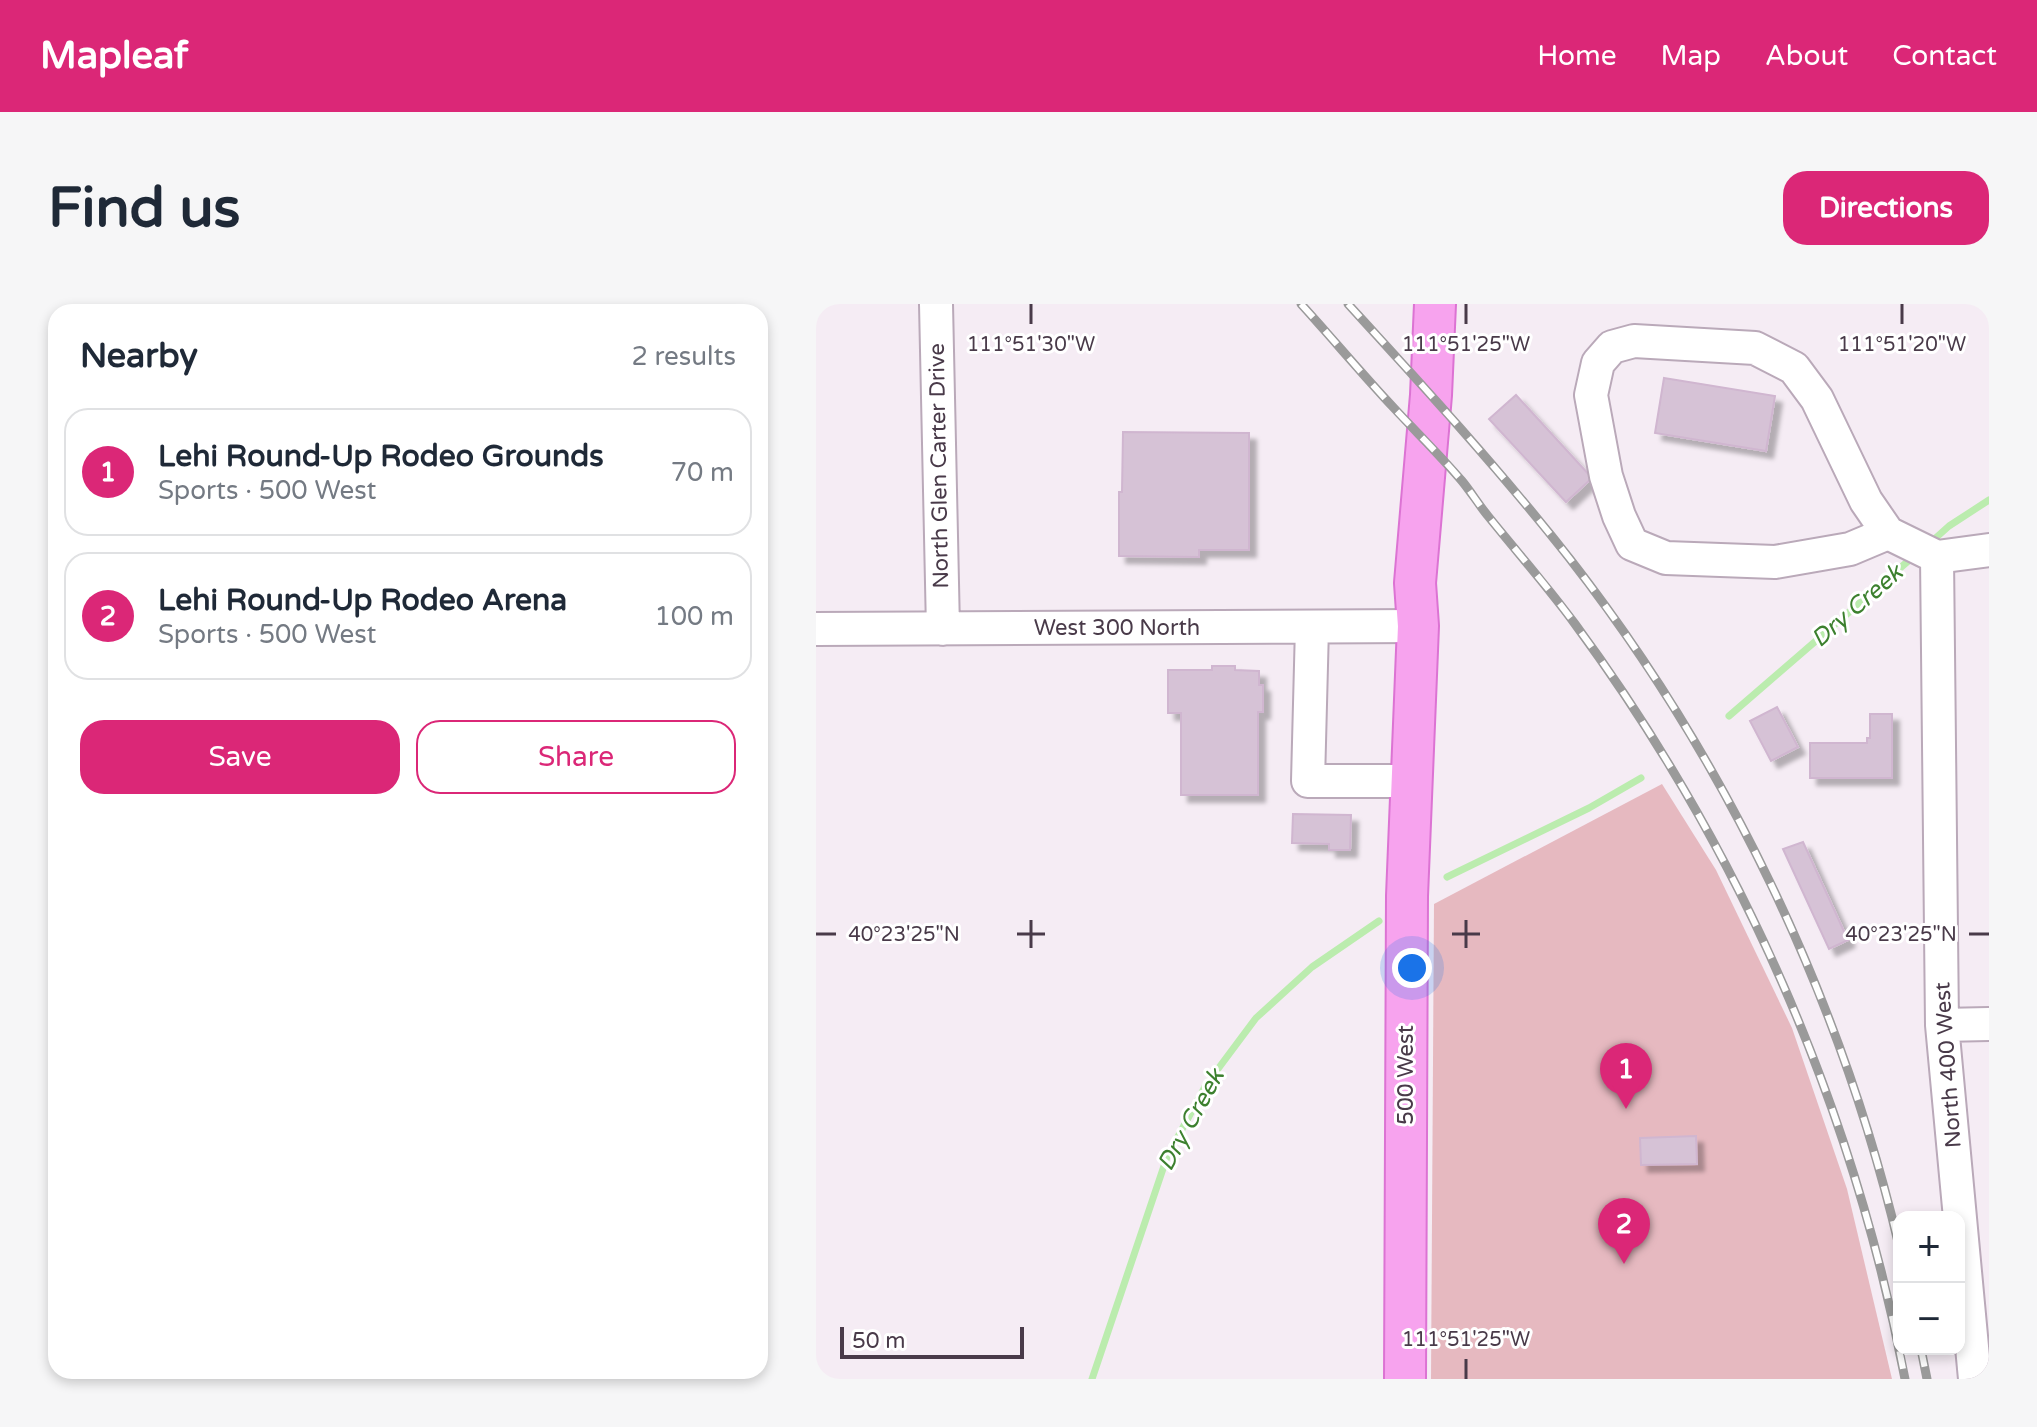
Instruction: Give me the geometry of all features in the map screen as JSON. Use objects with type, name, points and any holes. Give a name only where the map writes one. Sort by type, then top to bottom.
[{"type":"main road","name":"500 West","points":[[1405,1379],[1407,896],[1418,626],[1415,583],[1431,395],[1435,304]]},
{"type":"main road","name":"500 West","points":[[1418,626],[1431,584],[1450,304]]},
{"type":"street","name":"North Glen Carter Drive","points":[[936,304],[943,629]]},
{"type":"street","points":[[1888,533],[1850,549],[1775,562],[1666,558],[1632,544],[1619,516],[1604,462],[1591,395],[1598,363],[1612,347],[1634,341],[1755,348],[1794,368],[1817,399],[1866,501],[1888,533],[1937,557],[1989,550]]},
{"type":"street","name":"North 400 West","points":[[1937,557],[1942,1025],[1975,1379]]},
{"type":"street","name":"West 300 North","points":[[816,629],[1418,626]]},
{"type":"street","points":[[1312,627],[1308,781],[1413,781]]},
{"type":"street","points":[[1942,1025],[1989,1024]]},
{"type":"shaded area","points":[[1662,784],[1716,870],[1792,1028],[1847,1189],[1892,1379],[1431,1379],[1434,904]]},
{"type":"building","points":[[1664,378],[1775,396],[1766,451],[1655,433]]},
{"type":"building","points":[[1516,395],[1592,478],[1566,502],[1489,419]]},
{"type":"building","points":[[1123,432],[1249,433],[1249,550],[1199,550],[1199,557],[1119,556]]},
{"type":"building","points":[[1212,666],[1235,666],[1235,670],[1259,671],[1259,685],[1263,685],[1263,712],[1258,712],[1258,795],[1181,795],[1181,713],[1168,713],[1168,670],[1212,670]]},
{"type":"building","points":[[1777,707],[1798,747],[1771,761],[1750,721]]},
{"type":"building","points":[[1870,714],[1892,714],[1892,778],[1810,778],[1810,743],[1867,743],[1867,738],[1870,738]]},
{"type":"building","points":[[1293,814],[1351,815],[1350,850],[1329,850],[1329,844],[1292,843]]},
{"type":"building","points":[[1803,842],[1848,940],[1829,949],[1783,849]]},
{"type":"building","points":[[1696,1136],[1697,1164],[1641,1165],[1640,1138]]},
{"type":"waterway","name":"Dry Creek","points":[[1930,543],[1949,526],[1989,500]]},
{"type":"waterway","name":"Dry Creek","points":[[1729,716],[1914,556]]},
{"type":"waterway","name":"Dry Creek","points":[[1447,877],[1589,808],[1641,778]]},
{"type":"waterway","name":"Dry Creek","points":[[1092,1379],[1167,1157],[1206,1085],[1256,1018],[1312,967],[1379,921]]},
{"type":"railway","points":[[1301,304],[1462,481],[1554,597],[1634,710],[1689,798],[1738,889],[1782,983],[1821,1079],[1855,1177],[1883,1277],[1905,1379]]},
{"type":"railway","points":[[1348,304],[1461,429],[1570,559],[1627,636],[1679,716],[1727,799],[1811,973],[1875,1154],[1893,1223]]},
{"type":"railway","points":[[1922,1355],[1927,1379]]},
{"type":"place","name":"Lehi Round-Up Rodeo Grounds","points":[[1626,1109]]},
{"type":"place","name":"Lehi Round-Up Rodeo Arena","points":[[1624,1264]]}]
